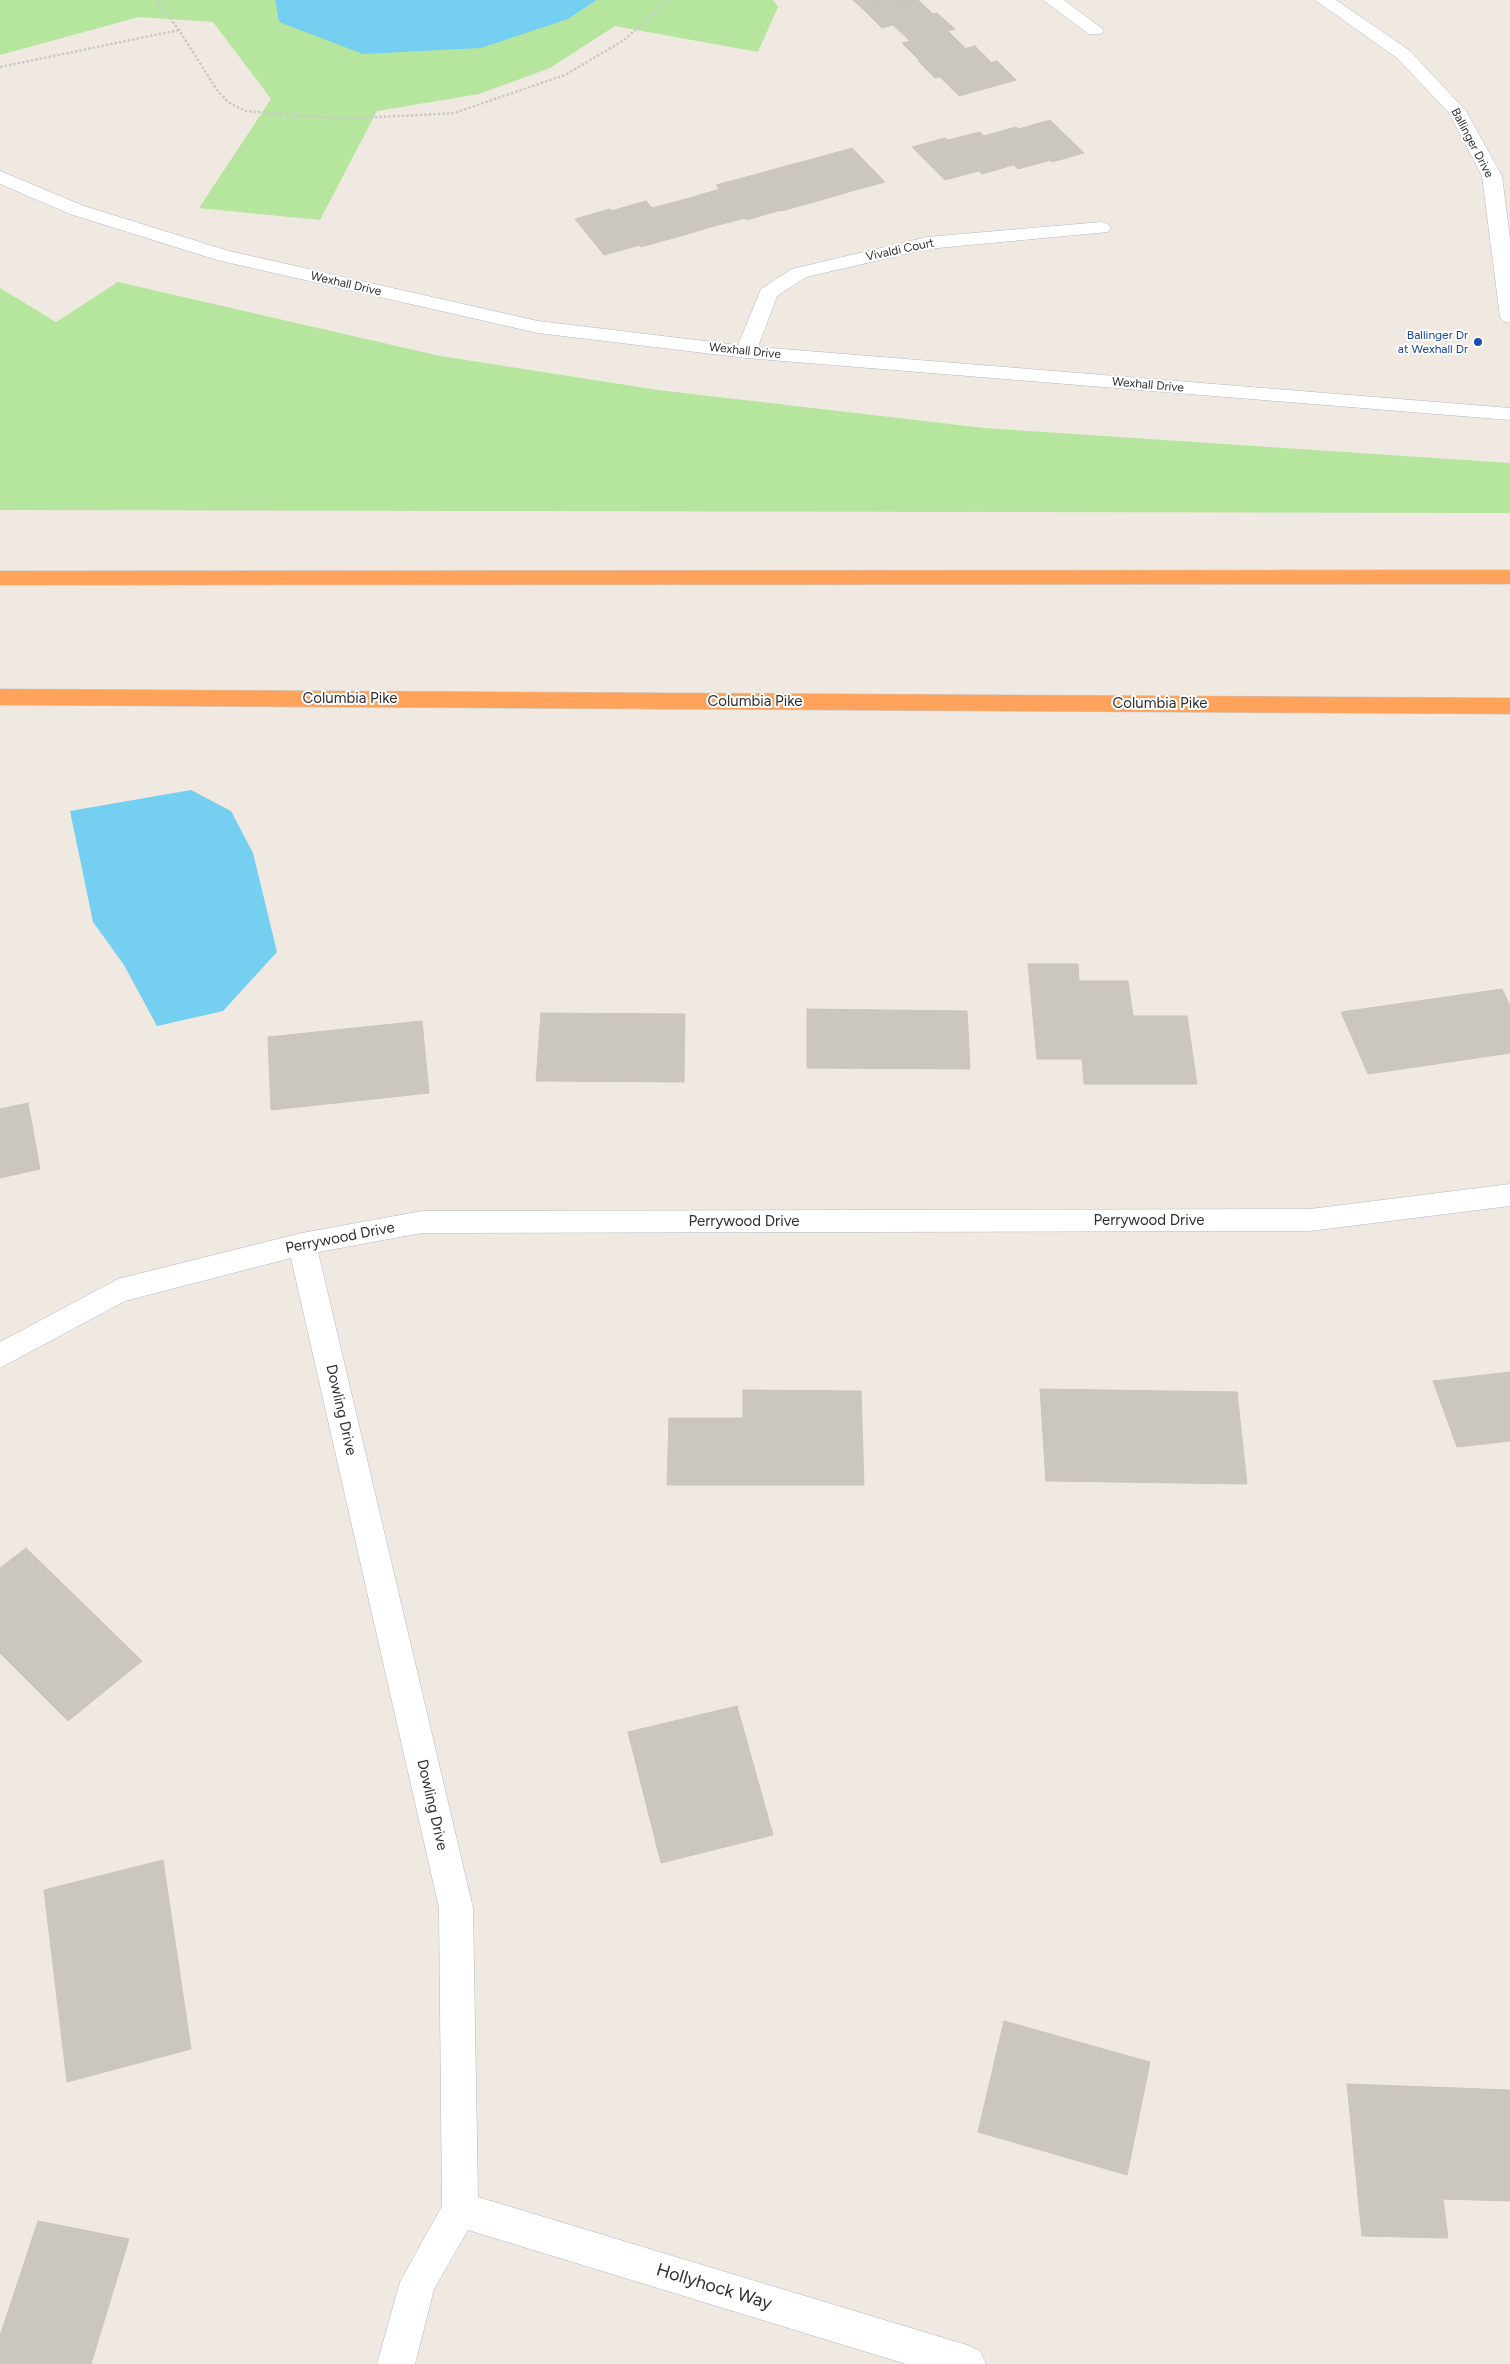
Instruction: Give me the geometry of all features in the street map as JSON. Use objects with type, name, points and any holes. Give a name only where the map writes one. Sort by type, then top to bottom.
[{"type":"highway","points":[[0,578],[1510,577]]},
{"type":"highway","name":"Columbia Pike","points":[[0,697],[1510,706]]},
{"type":"street","points":[[1052,0],[1095,30]]},
{"type":"street","name":"Ballinger Drive","points":[[1324,0],[1403,54],[1457,111],[1501,175],[1510,317]]},
{"type":"street","name":"Wexhall Drive","points":[[0,177],[77,210],[224,256],[538,327],[746,352],[1510,414]]},
{"type":"street","name":"Vivaldi Court","points":[[746,352],[768,293],[799,273],[927,243],[1101,228]]},
{"type":"street","name":"Perrywood Drive","points":[[0,1356],[118,1291],[302,1244],[422,1222],[1310,1220],[1510,1195]]},
{"type":"street","name":"Dowling Drive","points":[[302,1244],[456,1908],[460,2210]]},
{"type":"street","points":[[396,2364],[418,2282],[460,2210]]},
{"type":"street","name":"Hollyhock Way","points":[[460,2210],[967,2364]]},
{"type":"path","points":[[156,0],[179,30],[217,90],[228,102],[246,111],[345,119],[408,117],[454,112],[565,75],[624,40],[669,0]]},
{"type":"path","points":[[0,67],[179,30]]},
{"type":"green space","points":[[0,0],[275,0],[280,22],[568,19],[597,0],[773,0],[778,7],[758,52],[615,26],[550,68],[479,94],[377,111],[320,220],[199,208],[271,99],[213,22],[139,17],[0,55]]},
{"type":"green space","points":[[118,282],[440,356],[658,390],[984,428],[1510,463],[1510,513],[0,510],[0,288],[56,322]]},
{"type":"water","points":[[275,0],[597,0],[568,19],[481,48],[363,54],[279,22]]},
{"type":"water","points":[[191,790],[231,811],[253,853],[277,952],[223,1011],[157,1026],[124,965],[93,922],[70,811]]},
{"type":"building","points":[[853,0],[908,0],[865,11]]},
{"type":"building","points":[[908,0],[918,0],[933,14],[882,28],[865,11]]},
{"type":"building","points":[[937,13],[955,29],[910,41],[893,25]]},
{"type":"building","points":[[948,31],[965,48],[920,61],[902,43]]},
{"type":"building","points":[[975,46],[992,63],[935,78],[918,61]]},
{"type":"building","points":[[997,61],[1016,80],[959,96],[940,77]]},
{"type":"building","points":[[1050,120],[1084,153],[1052,162],[1018,129]]},
{"type":"building","points":[[1016,127],[1051,160],[1018,169],[984,136]]},
{"type":"building","points":[[980,132],[1013,165],[982,174],[948,140]]},
{"type":"building","points":[[945,138],[979,171],[945,180],[912,147]]},
{"type":"building","points":[[852,148],[885,182],[852,191],[820,157]]},
{"type":"building","points":[[820,157],[852,191],[818,201],[786,166]]},
{"type":"building","points":[[786,166],[818,201],[781,211],[750,176]]},
{"type":"building","points":[[750,176],[781,210],[747,220],[716,185]]},
{"type":"building","points":[[720,189],[745,218],[711,227],[686,199]]},
{"type":"building","points":[[686,199],[711,227],[677,237],[652,208]]},
{"type":"building","points":[[646,201],[677,237],[641,247],[611,211]]},
{"type":"building","points":[[610,209],[640,245],[604,255],[575,219]]},
{"type":"building","points":[[1028,964],[1078,964],[1079,981],[1128,981],[1133,1016],[1187,1016],[1197,1084],[1084,1084],[1082,1059],[1037,1059]]},
{"type":"building","points":[[1502,989],[1510,1006],[1510,1053],[1368,1074],[1341,1012]]},
{"type":"building","points":[[807,1009],[967,1011],[970,1069],[807,1068]]},
{"type":"building","points":[[541,1013],[685,1014],[684,1082],[536,1081]]},
{"type":"building","points":[[422,1021],[429,1093],[271,1110],[268,1037]]},
{"type":"building","points":[[28,1103],[40,1169],[0,1178],[0,1109]]},
{"type":"building","points":[[1510,1372],[1510,1441],[1457,1447],[1433,1381]]},
{"type":"building","points":[[1040,1389],[1237,1392],[1247,1484],[1046,1481]]},
{"type":"building","points":[[743,1390],[861,1391],[864,1485],[667,1485],[669,1418],[743,1418]]},
{"type":"building","points":[[26,1548],[142,1661],[68,1721],[0,1653],[0,1568]]},
{"type":"building","points":[[737,1706],[773,1835],[661,1863],[628,1732]]},
{"type":"building","points":[[163,1860],[191,2049],[67,2082],[44,1890]]},
{"type":"building","points":[[1004,2021],[1150,2062],[1127,2175],[978,2132]]},
{"type":"building","points":[[1347,2084],[1510,2090],[1510,2201],[1443,2199],[1448,2238],[1362,2236]]},
{"type":"building","points":[[38,2221],[129,2239],[91,2364],[0,2364],[0,2336]]},
{"type":"place","name":"Ballinger Dr at Wexhall Dr","points":[[1478,342]]}]
